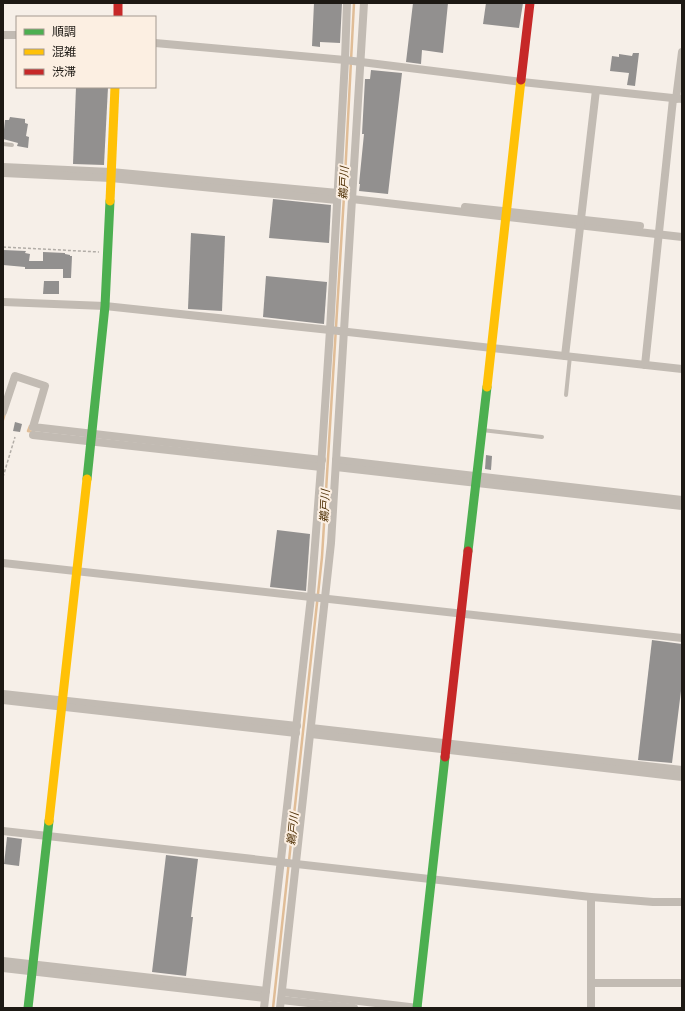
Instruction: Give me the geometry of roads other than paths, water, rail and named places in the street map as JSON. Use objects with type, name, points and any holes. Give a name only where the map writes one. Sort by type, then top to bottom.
[{"type":"street","points":[[118,3],[118,16]]},
{"type":"street","points":[[264,1008],[283,862],[296,730],[312,597],[331,330],[337,197],[347,60],[347,3]]},
{"type":"street","points":[[281,1000],[331,543],[343,331],[353,197],[359,63],[364,3]]},
{"type":"street","points":[[281,1000],[418,1008],[530,3]]},
{"type":"street","points":[[3,35],[16,35]]},
{"type":"street","points":[[156,43],[347,60],[359,63],[677,99]]},
{"type":"street","points":[[645,365],[659,231],[682,52]]},
{"type":"street","points":[[28,1008],[92,438],[105,306],[115,88]]},
{"type":"street","points":[[568,356],[596,90]]},
{"type":"street","points":[[3,166],[337,197]]},
{"type":"street","points":[[3,173],[111,175]]},
{"type":"street","points":[[353,197],[659,231],[682,231]]},
{"type":"street","points":[[659,231],[682,237]]},
{"type":"street","points":[[3,302],[105,306],[682,369]]},
{"type":"street","points":[[3,412],[15,376],[46,386],[33,427],[92,438]]},
{"type":"street","points":[[32,435],[92,438],[321,464]]},
{"type":"street","points":[[336,463],[682,506]]},
{"type":"street","points":[[476,480],[682,500]]},
{"type":"street","points":[[3,563],[682,638]]},
{"type":"street","points":[[3,694],[62,703],[296,730]]},
{"type":"street","points":[[3,700],[62,703]]},
{"type":"street","points":[[311,731],[682,770]]},
{"type":"street","points":[[447,746],[682,777]]},
{"type":"street","points":[[3,831],[591,897],[653,902],[682,902]]},
{"type":"street","points":[[591,897],[591,1008]]},
{"type":"street","points":[[3,962],[32,968],[266,995]]},
{"type":"street","points":[[3,968],[32,968]]},
{"type":"street","points":[[591,983],[682,983]]},
{"type":"street","points":[[281,1000],[354,1008]]},
{"type":"lane","points":[[3,144],[12,145]]},
{"type":"lane","points":[[566,395],[568,356]]},
{"type":"lane","points":[[482,430],[542,437]]},
{"type":"waterway","name":"鵜戸川","points":[[273,1008],[322,557],[354,3]]},
{"type":"waterway","points":[[3,420],[5,413]]},
{"type":"waterway","points":[[30,426],[28,431],[34,432]]}]
